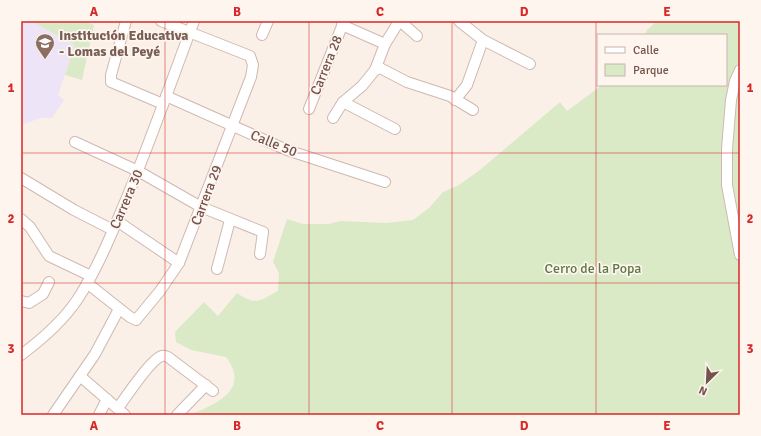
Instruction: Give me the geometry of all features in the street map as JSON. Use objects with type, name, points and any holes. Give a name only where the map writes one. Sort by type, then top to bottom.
[{"type":"street","name":"Calle 50","points":[[126,21],[111,75],[111,82],[164,100],[287,150],[385,182]]},
{"type":"street","points":[[161,21],[190,32]]},
{"type":"street","name":"Carrera 30","points":[[21,355],[48,332],[66,313],[77,300],[89,280],[113,230],[138,171],[194,21]]},
{"type":"street","points":[[262,35],[268,21]]},
{"type":"street","points":[[459,21],[483,40],[530,64]]},
{"type":"street","points":[[334,118],[343,102],[362,86],[375,70],[385,44],[398,23],[401,22],[418,36]]},
{"type":"street","points":[[343,23],[385,44]]},
{"type":"street","name":"Carrera 28","points":[[309,109],[343,23]]},
{"type":"street","name":"Carrera 29","points":[[119,309],[136,320],[160,291],[179,263],[233,127],[251,77],[252,59],[190,32]]},
{"type":"street","points":[[455,100],[467,85],[483,40]]},
{"type":"street","points":[[375,70],[380,68],[407,82],[450,96],[474,110]]},
{"type":"street","points":[[740,70],[735,81],[731,100],[727,149],[727,185],[740,255]]},
{"type":"street","points":[[343,102],[395,129]]},
{"type":"street","points":[[74,142],[138,171],[201,207],[230,220],[263,232],[260,254]]},
{"type":"street","points":[[21,178],[74,210],[113,230]]},
{"type":"street","points":[[21,219],[30,227],[49,256],[89,280],[119,309],[95,354],[53,415]]},
{"type":"street","points":[[217,269],[230,220]]},
{"type":"street","points":[[117,221],[179,263]]},
{"type":"street","points":[[21,302],[29,303],[38,298],[49,282]]},
{"type":"street","points":[[80,376],[121,411],[143,375],[156,359],[162,356],[168,356],[210,388],[177,415]]},
{"type":"street","points":[[98,415],[107,399]]},
{"type":"shaded area","name":"Institución Educativa - Lomas del Peyé","points":[[21,21],[31,21],[75,45],[58,95],[64,100],[52,118],[41,118],[21,125]]},
{"type":"green space","points":[[31,21],[83,21],[94,25],[82,80],[65,75],[75,45]]},
{"type":"green space","name":"Cerro de la Popa","points":[[657,21],[740,21],[740,415],[190,415],[219,401],[232,387],[235,378],[233,369],[226,357],[191,350],[176,342],[175,332],[204,302],[218,316],[237,293],[249,300],[258,301],[278,291],[279,273],[273,262],[287,219],[303,224],[329,224],[340,221],[386,223],[413,220],[429,208],[443,192],[459,185],[480,170],[560,102],[567,111],[601,86],[727,86],[727,34],[645,34],[647,30]]},
{"type":"place","name":"Institución Educativa - Lomas del Peyé","points":[[45,60]]}]
